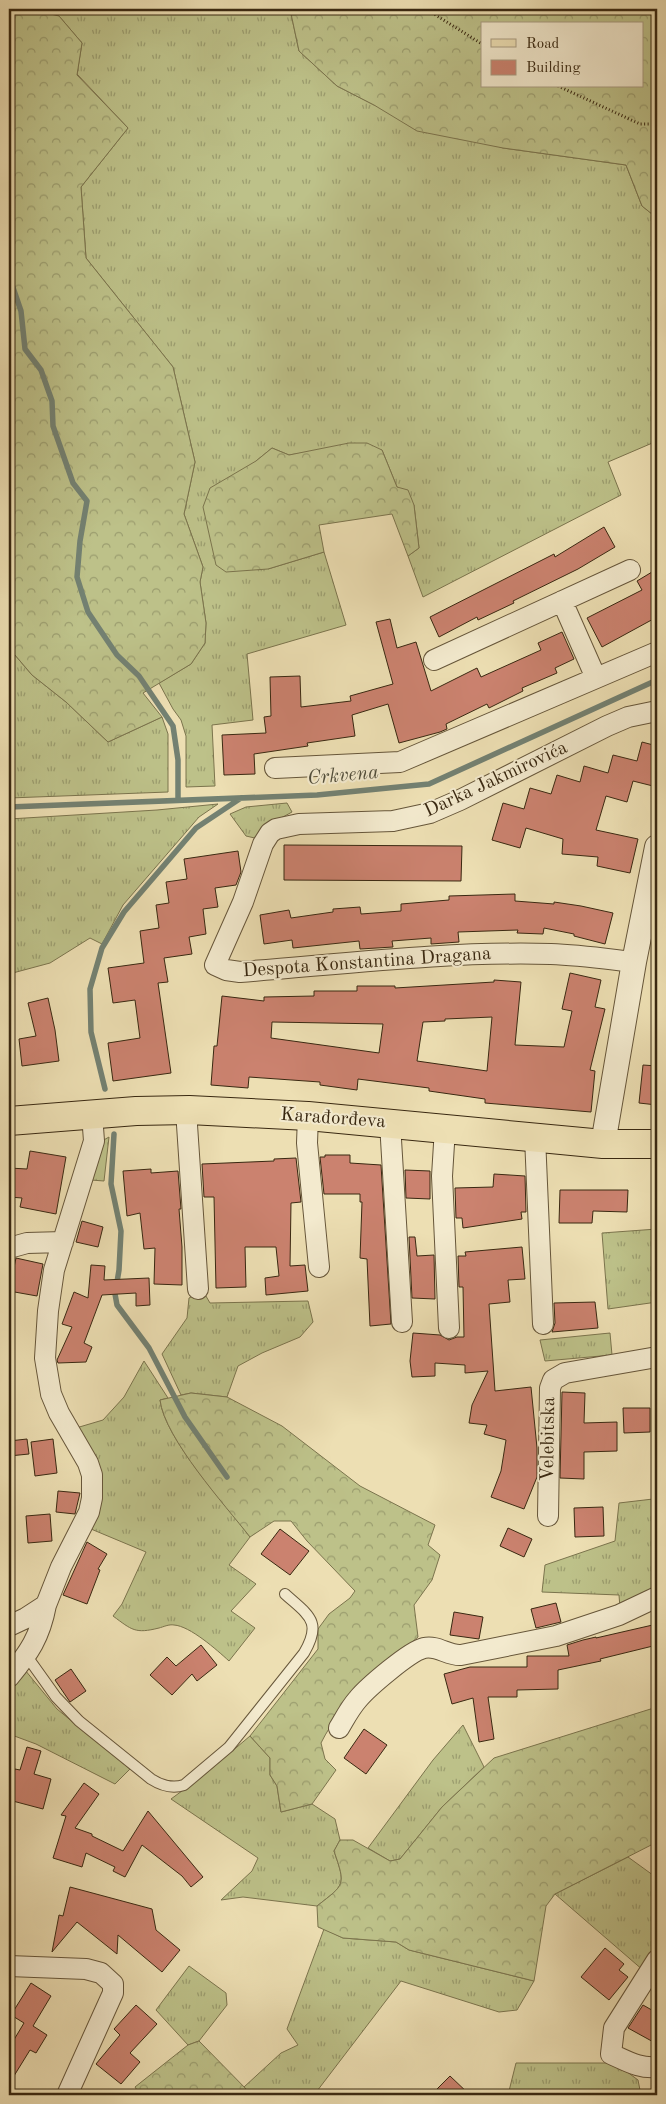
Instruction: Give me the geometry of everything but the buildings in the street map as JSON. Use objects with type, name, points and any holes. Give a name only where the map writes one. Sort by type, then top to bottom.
[{"type":"main road","name":"Karađorđeva","points":[[9,1121],[92,1114],[189,1110],[308,1116],[603,1144],[657,1144]]},
{"type":"street","points":[[434,660],[630,570]]},
{"type":"street","points":[[562,601],[596,678]]},
{"type":"street","points":[[275,768],[400,762],[657,652]]},
{"type":"street","name":"Darka Jakmirovića","points":[[270,833],[282,826],[393,821],[430,814],[608,726],[628,717],[657,711]]},
{"type":"street","name":"Despota Konstantina Dragana","points":[[270,833],[263,844],[242,902],[215,965],[226,970],[240,972],[471,955],[552,954],[634,962]]},
{"type":"street","points":[[603,1144],[634,962],[657,847]]},
{"type":"street","points":[[189,1110],[187,1125],[198,1289]]},
{"type":"street","points":[[9,1676],[26,1655],[42,1627],[46,1605],[61,1567],[89,1512],[92,1498],[92,1475],[88,1463],[59,1413],[51,1394],[46,1372],[48,1311],[54,1270],[94,1141],[92,1114]]},
{"type":"street","points":[[308,1116],[307,1143],[319,1267]]},
{"type":"street","points":[[390,1123],[402,1322]]},
{"type":"street","points":[[445,1128],[442,1176],[449,1328]]},
{"type":"street","points":[[535,1137],[543,1324]]},
{"type":"street","points":[[9,1248],[27,1243],[63,1242]]},
{"type":"street","name":"Velebitska","points":[[548,1516],[550,1388],[553,1380],[565,1373],[657,1357]]},
{"type":"street","points":[[339,1728],[360,1696],[402,1661],[424,1648],[432,1647],[448,1654],[461,1655],[556,1636],[618,1615],[657,1597]]},
{"type":"street","points":[[9,1626],[46,1605]]},
{"type":"street","points":[[657,1960],[618,2018],[611,2038],[611,2054],[637,2066],[657,2067]]},
{"type":"street","points":[[9,1966],[86,1969],[101,1973],[113,1984],[113,1993],[67,2095]]},
{"type":"lane","points":[[26,1655],[56,1697],[80,1721],[152,1779],[161,1785],[177,1787],[184,1785],[229,1747],[304,1653],[311,1640],[314,1627],[308,1615],[285,1594]]},
{"type":"path","points":[[426,9],[481,43]]},
{"type":"path","points":[[562,88],[640,124],[657,124]]},
{"type":"green space","points":[[9,9],[30,9],[59,16],[82,43],[77,75],[128,128],[81,187],[86,258],[173,367],[195,462],[184,514],[203,567],[200,582],[206,623],[205,643],[191,664],[143,693],[162,717],[108,742],[66,702],[32,675],[9,648]]},
{"type":"green space","points":[[30,9],[290,9],[299,51],[337,86],[374,105],[503,148],[626,165],[642,206],[657,218],[657,441],[608,462],[621,495],[423,597],[408,556],[419,548],[414,505],[397,487],[382,450],[315,451],[289,455],[272,448],[256,461],[268,569],[324,552],[346,625],[247,654],[253,720],[212,725],[215,786],[186,787],[186,736],[181,720],[159,683],[191,664],[205,643],[206,623],[200,582],[203,567],[184,514],[195,462],[173,367],[86,258],[81,187],[128,128],[77,74],[82,43],[59,16]]},
{"type":"green space","points":[[290,9],[657,9],[657,218],[642,206],[626,165],[503,148],[417,131],[374,105],[337,86],[299,51]]},
{"type":"green space","points":[[349,443],[367,443],[382,450],[397,487],[408,490],[414,505],[419,548],[408,556],[392,514],[319,525],[324,552],[268,569],[226,572],[216,565],[203,507],[210,488],[256,461],[272,448],[289,455]]},
{"type":"green space","points":[[9,648],[32,675],[66,702],[108,742],[162,717],[168,734],[168,792],[9,798]]},
{"type":"green space","points":[[287,803],[292,812],[272,823],[259,839],[246,836],[230,814],[246,807]]},
{"type":"green space","points":[[218,804],[199,817],[123,905],[102,944],[90,938],[50,963],[9,974],[9,819],[157,810]]},
{"type":"green space","points":[[109,1137],[104,1181],[91,1180],[102,1141]]},
{"type":"green space","points":[[657,1229],[657,1302],[608,1309],[602,1233]]},
{"type":"green space","points":[[203,1291],[210,1303],[308,1301],[313,1322],[300,1337],[262,1353],[238,1366],[227,1397],[191,1393],[181,1395],[162,1354],[187,1318],[189,1298]]},
{"type":"green space","points":[[610,1333],[612,1355],[545,1361],[540,1340]]},
{"type":"green space","points":[[144,1361],[168,1398],[160,1400],[172,1433],[198,1471],[250,1537],[229,1565],[256,1584],[231,1611],[255,1628],[229,1661],[203,1639],[180,1626],[170,1625],[139,1631],[130,1628],[113,1616],[122,1604],[146,1552],[91,1529],[100,1500],[101,1470],[76,1428],[103,1420],[124,1397]]},
{"type":"green space","points":[[191,1393],[227,1397],[282,1426],[360,1486],[435,1525],[428,1545],[440,1555],[432,1580],[414,1605],[418,1637],[364,1685],[340,1712],[330,1727],[321,1743],[325,1759],[336,1770],[312,1804],[281,1812],[277,1786],[270,1775],[270,1758],[250,1736],[318,1649],[318,1629],[329,1614],[350,1598],[355,1591],[307,1541],[291,1521],[274,1521],[250,1537],[184,1452],[164,1416],[160,1400]]},
{"type":"green space","points":[[653,1499],[657,1518],[657,1588],[620,1608],[619,1595],[542,1592],[545,1565],[615,1541],[619,1503]]},
{"type":"green space","points":[[25,1670],[57,1709],[130,1769],[115,1784],[36,1744],[9,1734],[9,1687]]},
{"type":"green space","points":[[657,1707],[657,1842],[555,1894],[546,1906],[534,1981],[409,1950],[396,1942],[343,1938],[318,1927],[317,1906],[338,1888],[340,1883],[340,1871],[334,1851],[340,1840],[353,1840],[390,1861],[400,1859],[442,1807],[494,1758]]},
{"type":"green space","points":[[463,1725],[484,1767],[442,1807],[400,1859],[390,1861],[368,1848],[433,1760]]},
{"type":"green space","points":[[250,1736],[270,1758],[270,1775],[277,1786],[281,1812],[312,1804],[335,1819],[340,1840],[334,1851],[340,1871],[341,1883],[333,1893],[317,1906],[243,1897],[221,1900],[252,1871],[258,1858],[171,1799],[205,1774]]},
{"type":"green space","points":[[628,1857],[657,1878],[657,1951],[644,1971],[555,1894]]},
{"type":"green space","points":[[324,1929],[343,1938],[396,1942],[409,1950],[534,1981],[517,2010],[499,2012],[401,1981],[314,2095],[252,2095],[244,2087],[281,2053],[298,2045],[287,2029]]},
{"type":"green space","points":[[189,1966],[226,1993],[227,2005],[199,2041],[188,2045],[156,2010]]},
{"type":"green space","points":[[199,2041],[252,2095],[140,2095],[135,2087],[188,2045]]},
{"type":"green space","points":[[516,2063],[615,2063],[638,2080],[641,2095],[508,2095]]},
{"type":"waterway","points":[[9,276],[21,311],[25,349],[41,370],[52,401],[53,426],[73,483],[87,501],[80,541],[77,577],[88,612],[117,655],[139,676],[173,726],[178,760],[178,800]]},
{"type":"waterway","name":"Crkvena","points":[[9,807],[317,795],[429,784],[657,680]]},
{"type":"waterway","points":[[105,1089],[91,1032],[90,989],[102,948],[124,912],[196,828],[241,798]]},
{"type":"waterway","points":[[114,1134],[111,1184],[121,1231],[119,1270],[115,1294],[117,1305],[149,1348],[185,1417],[227,1477]]}]
